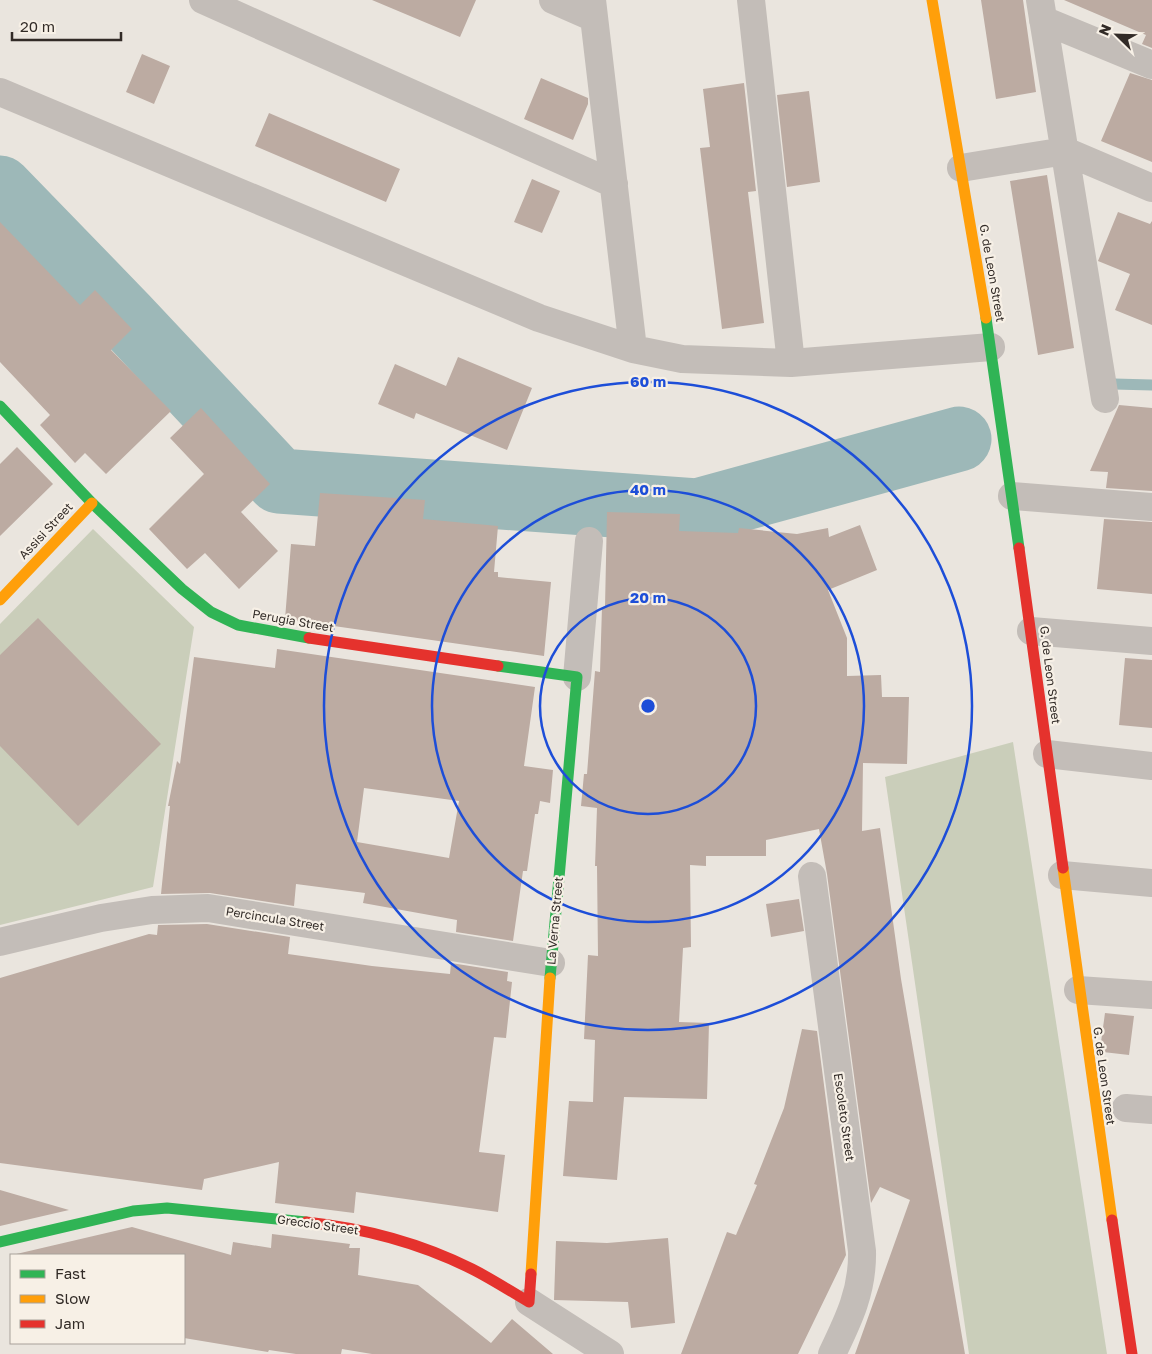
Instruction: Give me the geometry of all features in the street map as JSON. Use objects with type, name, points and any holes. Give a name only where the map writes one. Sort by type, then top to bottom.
[{"type":"street","points":[[203,0],[614,184]]},
{"type":"street","points":[[553,0],[593,9],[633,349]]},
{"type":"street","points":[[751,0],[790,363]]},
{"type":"street","name":"G. de Leon Street","points":[[932,0],[991,347],[1031,631],[1078,990],[1132,1354]]},
{"type":"street","points":[[1042,10],[1152,65]]},
{"type":"street","points":[[1042,10],[1105,399]]},
{"type":"street","points":[[0,92],[539,318],[633,349],[682,359],[790,363],[991,347]]},
{"type":"street","points":[[961,168],[1064,151],[1152,188]]},
{"type":"street","name":"Perugia Street","points":[[0,406],[92,503],[182,589],[210,612],[238,624],[267,632],[577,677]]},
{"type":"street","points":[[1012,496],[1152,507]]},
{"type":"street","name":"Assisi Street","points":[[0,600],[92,503]]},
{"type":"street","name":"La Verna Street","points":[[529,1302],[551,964],[589,541]]},
{"type":"street","points":[[1031,631],[1152,641]]},
{"type":"street","points":[[1046,754],[1152,766]]},
{"type":"street","points":[[1062,875],[1152,883]]},
{"type":"street","name":"Escoleto Street","points":[[812,876],[862,1250],[862,1274],[856,1299],[832,1354]]},
{"type":"street","name":"Percincula Street","points":[[0,942],[101,918],[152,910],[208,908],[551,964]]},
{"type":"street","points":[[1078,990],[1152,995]]},
{"type":"street","name":"Greccio Street","points":[[0,1242],[133,1211],[167,1208],[334,1225],[382,1235],[426,1250],[472,1269],[529,1302],[610,1354]]},
{"type":"green space","points":[[93,529],[194,627],[153,887],[0,925],[0,624]]},
{"type":"green space","points":[[1013,742],[1107,1354],[969,1354],[885,777]]},
{"type":"building","points":[[372,0],[476,0],[460,37]]},
{"type":"building","points":[[981,0],[1023,0],[1036,92],[996,99]]},
{"type":"building","points":[[1064,0],[1152,0],[1152,48],[1142,44],[1146,35]]},
{"type":"building","points":[[142,54],[170,66],[154,104],[126,92]]},
{"type":"building","points":[[1130,73],[1152,80],[1152,162],[1101,141]]},
{"type":"building","points":[[541,78],[588,98],[588,104],[573,140],[524,119]]},
{"type":"building","points":[[744,83],[756,191],[748,192],[764,323],[722,329],[700,148],[710,147],[703,89]]},
{"type":"building","points":[[809,91],[820,182],[787,187],[777,95]]},
{"type":"building","points":[[269,113],[400,169],[386,202],[255,146]]},
{"type":"building","points":[[1047,175],[1074,348],[1038,355],[1010,181]]},
{"type":"building","points":[[532,179],[560,191],[542,233],[514,222]]},
{"type":"building","points":[[1118,212],[1150,224],[1152,221],[1152,325],[1115,310],[1130,274],[1098,261]]},
{"type":"building","points":[[0,222],[80,305],[95,290],[132,329],[111,350],[171,411],[106,474],[85,453],[75,463],[40,425],[50,415],[0,362]]},
{"type":"building","points":[[458,357],[532,388],[507,450],[416,413],[414,419],[378,404],[395,364],[446,386]]},
{"type":"building","points":[[1119,405],[1152,408],[1152,491],[1106,488],[1108,472],[1090,471]]},
{"type":"building","points":[[201,408],[270,484],[241,512],[278,551],[239,589],[205,553],[187,569],[149,529],[204,474],[170,438]]},
{"type":"building","points":[[17,447],[53,484],[0,536],[0,464]]},
{"type":"building","points":[[320,493],[425,500],[423,519],[498,526],[494,572],[498,572],[498,577],[551,582],[544,656],[285,619],[291,544],[315,546]]},
{"type":"building","points":[[607,512],[680,514],[679,531],[738,533],[739,528],[797,534],[828,528],[829,537],[860,525],[877,570],[828,590],[847,638],[847,676],[881,675],[882,697],[909,697],[907,764],[863,763],[862,831],[880,828],[901,979],[965,1354],[855,1354],[910,1200],[880,1187],[871,1203],[827,874],[819,829],[766,840],[766,856],[706,856],[706,866],[690,865],[691,947],[683,948],[679,1022],[709,1023],[707,1099],[624,1097],[617,1180],[563,1176],[569,1101],[593,1102],[595,1040],[584,1039],[588,955],[598,956],[597,866],[595,866],[597,808],[581,806],[584,774],[587,774],[595,671],[600,672],[602,607],[605,607]]},
{"type":"building","points":[[1104,519],[1152,522],[1152,594],[1097,589]]},
{"type":"building","points":[[38,618],[161,744],[78,826],[0,746],[0,655]]},
{"type":"building","points":[[277,649],[535,687],[524,766],[553,770],[550,803],[540,801],[538,814],[535,814],[527,871],[523,871],[513,941],[456,932],[457,920],[363,903],[365,893],[296,884],[294,906],[210,893],[161,894],[170,806],[168,806],[177,761],[180,764],[194,657],[275,668]],"holes":[[[364,788],[459,801],[449,858],[357,842]]]},
{"type":"building","points":[[1125,658],[1152,660],[1152,728],[1119,725]]},
{"type":"building","points":[[799,899],[804,931],[771,937],[766,904]]},
{"type":"building","points":[[207,924],[290,937],[288,954],[372,966],[450,974],[451,963],[508,972],[507,981],[512,982],[506,1038],[494,1037],[479,1152],[505,1155],[498,1212],[356,1192],[354,1213],[275,1203],[279,1162],[204,1179],[202,1190],[0,1163],[0,978],[149,934],[157,935],[158,925]]},
{"type":"building","points":[[1105,1013],[1134,1016],[1129,1055],[1103,1052],[1101,1042]]},
{"type":"building","points":[[802,1029],[817,1031],[846,1255],[798,1354],[681,1354],[727,1232],[736,1235],[757,1185],[754,1184],[784,1108]]},
{"type":"building","points":[[0,1190],[69,1210],[0,1226]]},
{"type":"building","points":[[132,1227],[231,1255],[233,1242],[271,1248],[272,1234],[350,1244],[349,1248],[360,1248],[358,1275],[418,1285],[491,1343],[512,1319],[553,1354],[372,1354],[342,1349],[341,1354],[296,1354],[269,1350],[268,1352],[185,1338],[185,1254],[16,1254]]},
{"type":"building","points":[[668,1238],[675,1323],[631,1328],[628,1302],[554,1300],[556,1241],[607,1243]]},
{"type":"waterway","points":[[0,188],[127,319],[279,481],[697,511],[959,439]]},
{"type":"waterway","points":[[1114,384],[1152,385]]},
{"type":"traffic: fast","points":[[986,318],[1019,548]]},
{"type":"traffic: fast","points":[[0,406],[92,503],[182,589],[211,612],[238,625],[309,638]]},
{"type":"traffic: fast","points":[[498,666],[577,677],[550,978]]},
{"type":"traffic: fast","points":[[0,1242],[133,1211],[167,1208],[306,1222]]},
{"type":"traffic: slow","points":[[932,0],[986,318]]},
{"type":"traffic: slow","points":[[0,600],[92,503]]},
{"type":"traffic: slow","points":[[1063,868],[1112,1220]]},
{"type":"traffic: slow","points":[[531,1274],[550,978]]},
{"type":"traffic: jam","points":[[1019,548],[1063,868]]},
{"type":"traffic: jam","points":[[309,638],[498,666]]},
{"type":"traffic: jam","points":[[1112,1220],[1132,1354]]},
{"type":"traffic: jam","points":[[306,1222],[349,1228],[412,1244],[479,1273],[529,1302],[531,1274]]}]
